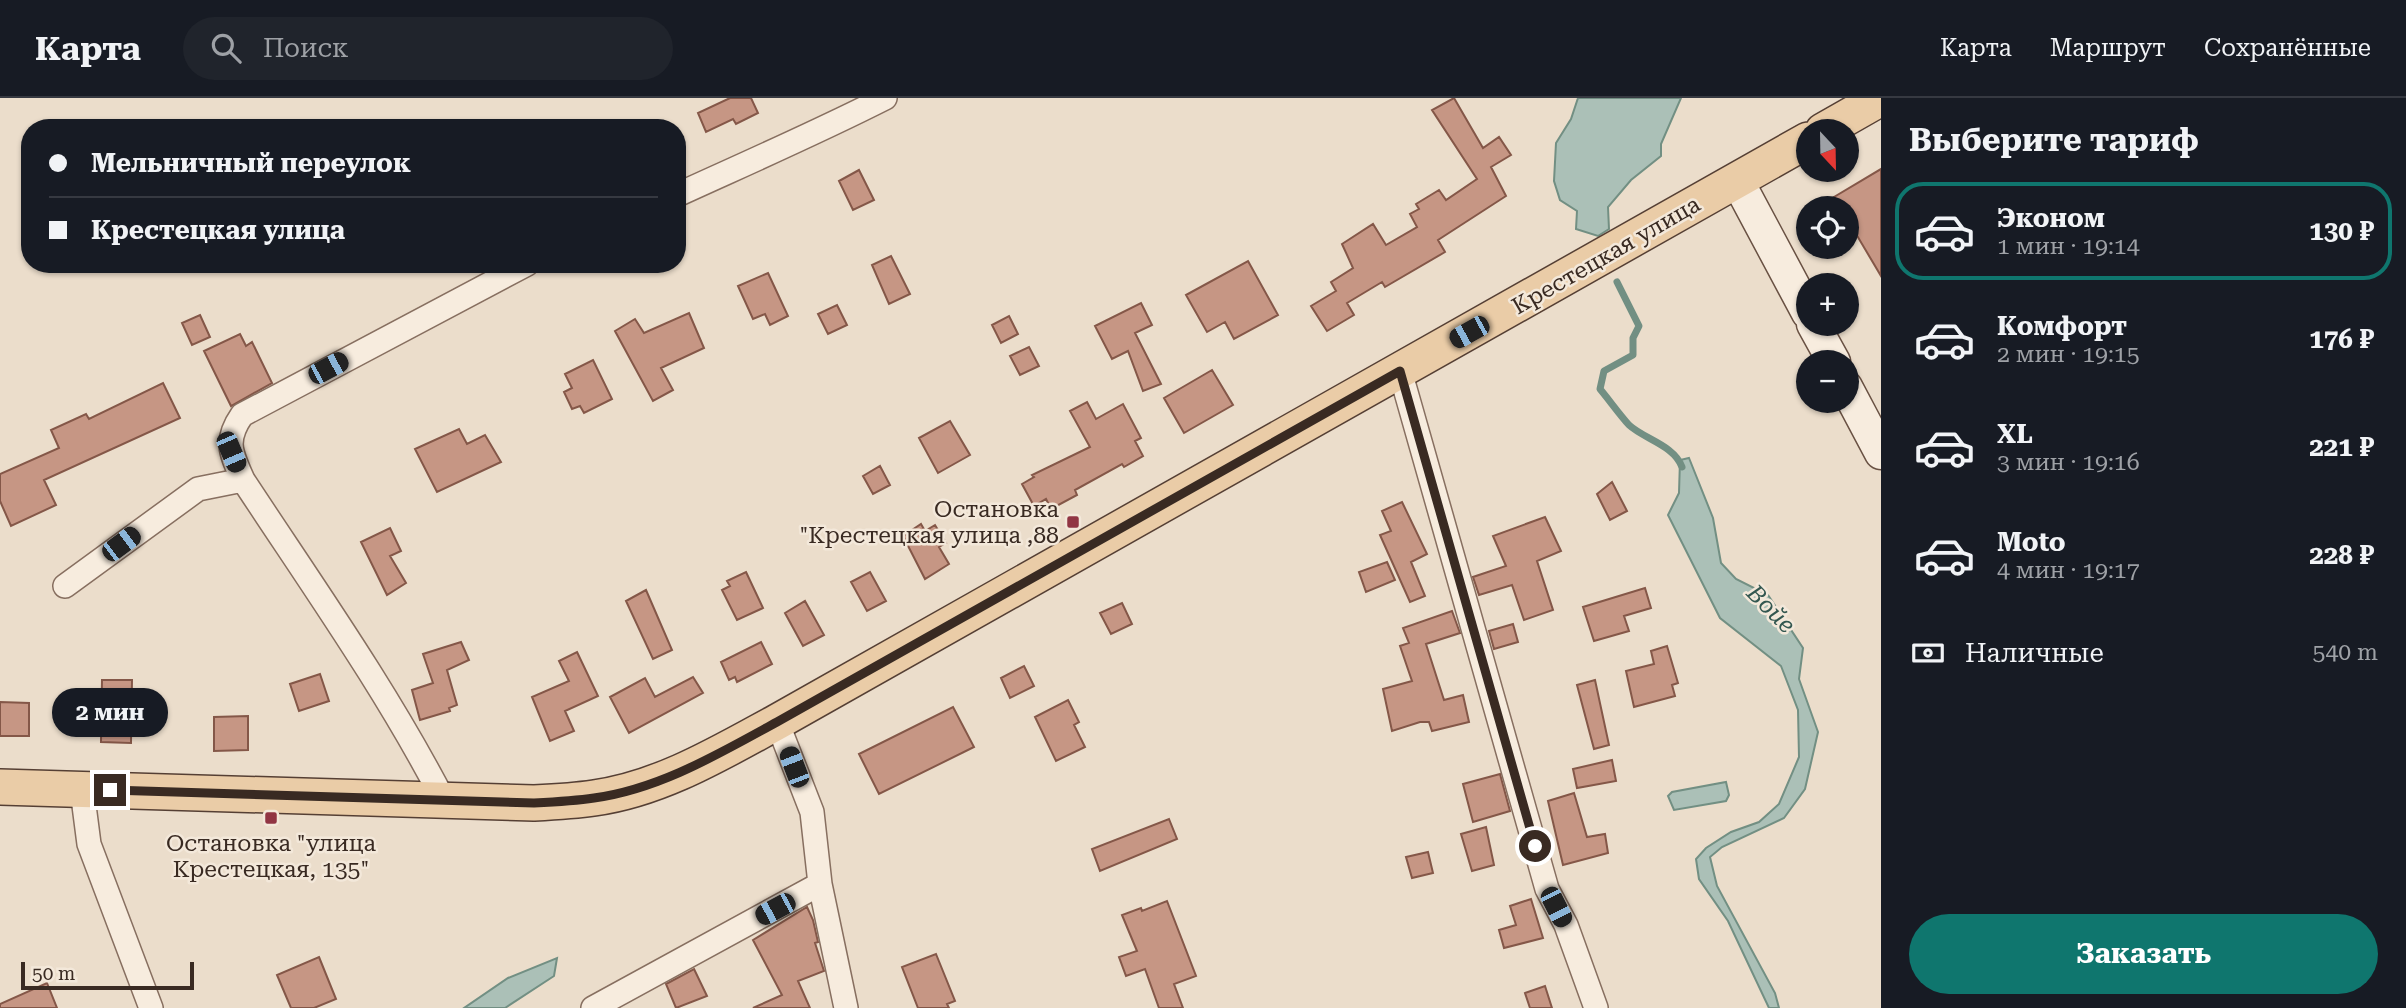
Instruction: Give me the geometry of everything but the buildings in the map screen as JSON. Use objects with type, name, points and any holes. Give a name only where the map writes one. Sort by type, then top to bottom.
[{"type":"main road","points":[[1845,119],[1881,99]]},
{"type":"main road","name":"Крестецкая улица","points":[[0,787],[534,803],[596,798],[655,781],[698,764],[777,722],[1796,147]]},
{"type":"main road","points":[[1737,180],[1796,291]]},
{"type":"main road","points":[[1859,412],[1881,453]]},
{"type":"street","points":[[686,191],[766,152],[792,145],[885,98]]},
{"type":"street","points":[[444,801],[387,700],[243,480],[231,452],[231,431],[242,415],[510,273]]},
{"type":"street","points":[[1400,371],[1547,889],[1566,925],[1596,1008]]},
{"type":"street","points":[[65,586],[198,489],[243,480]]},
{"type":"street","points":[[777,722],[812,812],[820,884],[846,1008]]},
{"type":"street","points":[[82,790],[89,844],[151,1008]]},
{"type":"street","points":[[593,1008],[820,884]]},
{"type":"water","points":[[1578,98],[1681,98],[1661,144],[1661,156],[1631,180],[1608,207],[1609,229],[1598,236],[1576,229],[1577,211],[1560,200],[1554,181],[1556,143],[1571,119]]},
{"type":"water","points":[[1689,458],[1713,518],[1721,563],[1736,579],[1768,595],[1803,648],[1799,679],[1818,732],[1805,789],[1784,818],[1722,847],[1710,857],[1717,886],[1775,993],[1779,1008],[1769,1008],[1728,921],[1699,879],[1696,859],[1706,848],[1731,832],[1759,822],[1779,804],[1799,757],[1798,710],[1781,666],[1720,618],[1668,515],[1679,493],[1680,460]]},
{"type":"water","points":[[1726,782],[1729,795],[1726,801],[1674,810],[1668,796],[1672,792]]},
{"type":"water","points":[[557,958],[554,976],[505,1008],[464,1008],[508,978]]},
{"type":"waterway","name":"Войе","points":[[1617,282],[1639,326],[1633,338],[1633,355],[1604,371],[1600,389],[1629,425],[1666,448],[1682,467]]},
{"type":"place","name":"Остановка \"Крестецкая улица ,88","points":[[1073,522]]},
{"type":"place","name":"Остановка \"улица Крестецкая, 135\"","points":[[271,818]]},
{"type":"route","points":[[110,790],[534,803],[596,798],[655,781],[698,764],[777,722],[1400,371],[1535,846]]}]
